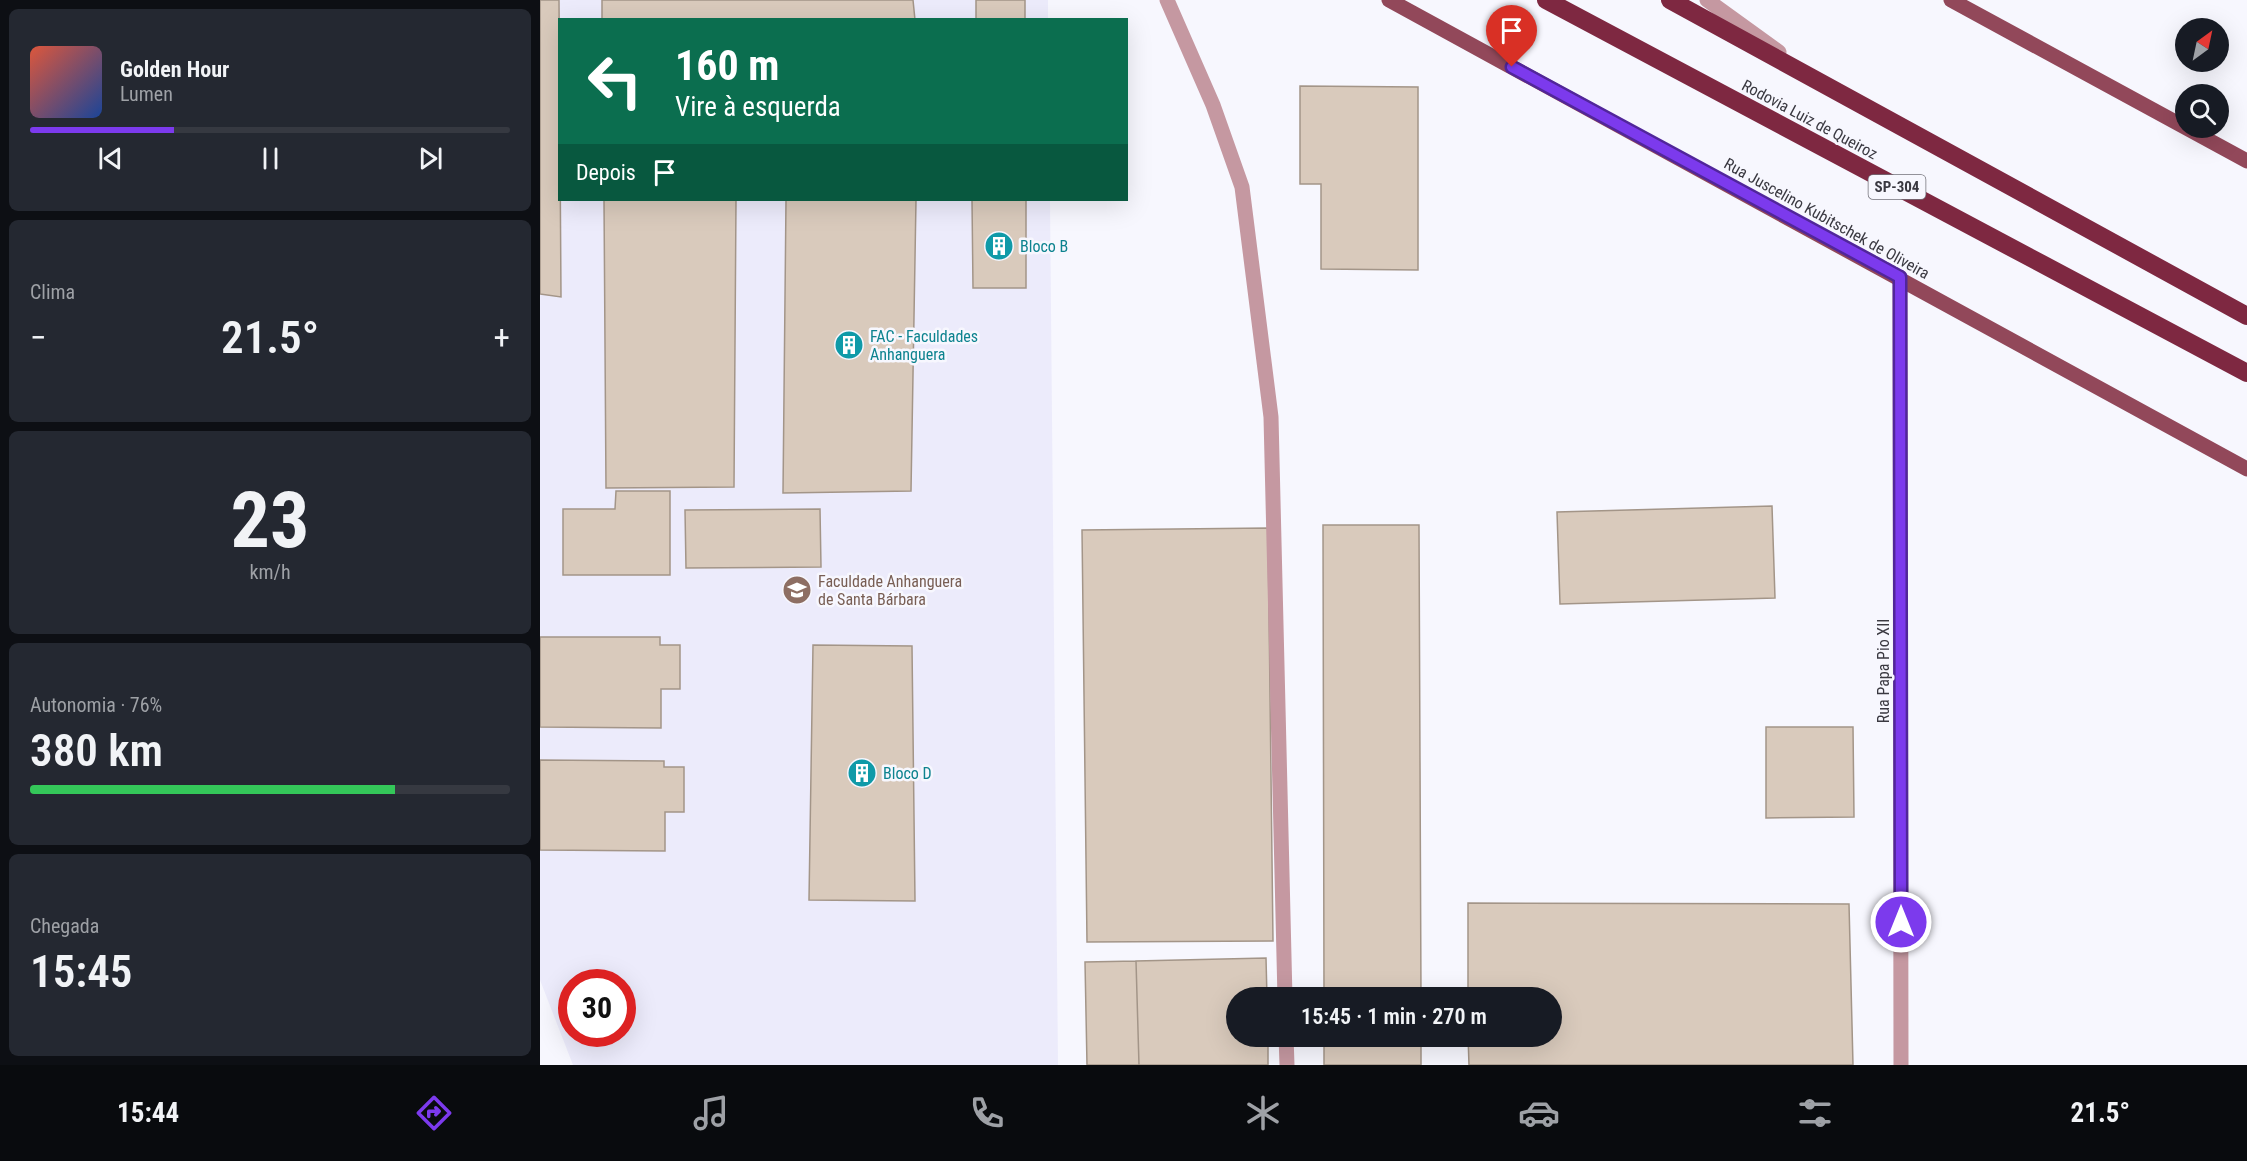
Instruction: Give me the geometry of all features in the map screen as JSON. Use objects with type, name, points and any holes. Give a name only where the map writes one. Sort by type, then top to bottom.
[{"type":"highway","name":"Rodovia Luiz de Queiroz","points":[[1546,0],[2247,373]]},
{"type":"highway","points":[[1670,0],[2247,316]]},
{"type":"main road","name":"Rua Juscelino Kubitschek de Oliveira","points":[[1389,0],[1900,277],[2247,469]]},
{"type":"main road","points":[[1951,0],[2247,161]]},
{"type":"street","points":[[1167,0],[1213,105],[1242,187],[1271,417],[1285,987]]},
{"type":"street","points":[[1707,0],[1820,82]]},
{"type":"street","name":"Rua Papa Pio XII","points":[[1900,277],[1901,1065]]},
{"type":"street","points":[[1286,1047],[1287,1065]]},
{"type":"shaded area","name":"Faculdade Anhanguera de Santa Bárbara","points":[[540,0],[1048,0],[1048,18],[558,18],[558,201],[1050,201],[1058,1065],[573,1065],[566,1047],[636,1047],[636,969],[558,969],[558,1026],[540,980]]},
{"type":"building","points":[[540,0],[559,0],[558,201],[560,201],[561,297],[540,294]]},
{"type":"building","points":[[602,0],[913,0],[915,18],[602,18]]},
{"type":"building","points":[[976,0],[1025,0],[1025,18],[976,18]]},
{"type":"building","points":[[1300,86],[1418,87],[1418,270],[1321,269],[1321,184],[1300,184]]},
{"type":"building","points":[[604,201],[736,201],[734,487],[606,488]]},
{"type":"building","name":"FAC - Faculdades Anhanguera","points":[[786,201],[916,201],[911,491],[783,493]]},
{"type":"building","name":"Bloco B","points":[[972,201],[1026,201],[1026,288],[973,288]]},
{"type":"building","points":[[616,491],[670,491],[670,575],[563,575],[563,509],[615,509]]},
{"type":"building","points":[[1772,506],[1775,598],[1560,604],[1557,512]]},
{"type":"building","points":[[820,509],[821,567],[686,568],[685,510]]},
{"type":"building","points":[[1323,525],[1419,525],[1421,987],[1324,987]]},
{"type":"building","points":[[1268,528],[1273,941],[1087,942],[1082,530]]},
{"type":"building","points":[[540,637],[660,637],[660,645],[680,645],[680,689],[661,689],[661,728],[540,727]]},
{"type":"building","name":"Bloco D","points":[[813,645],[912,646],[915,901],[809,900]]},
{"type":"building","points":[[1766,727],[1853,727],[1854,817],[1766,818]]},
{"type":"building","points":[[540,760],[664,761],[664,767],[684,767],[684,812],[665,812],[665,851],[540,850]]},
{"type":"building","points":[[1468,903],[1849,904],[1853,1065],[1469,1065],[1468,1047],[1562,1047],[1562,987],[1468,987]]},
{"type":"building","points":[[1266,958],[1267,987],[1226,987],[1226,1047],[1268,1047],[1268,1065],[1139,1065],[1136,961]]},
{"type":"building","points":[[1136,961],[1139,1065],[1087,1065],[1085,962]]},
{"type":"building","points":[[1324,1047],[1421,1047],[1421,1065],[1324,1065]]},
{"type":"place","name":"Bloco B","points":[[999,246]]},
{"type":"place","name":"FAC - Faculdades Anhanguera","points":[[849,345]]},
{"type":"place","name":"Faculdade Anhanguera de Santa Bárbara","points":[[797,590]]},
{"type":"place","name":"Bloco D","points":[[862,773]]},
{"type":"route","points":[[1512,67],[1900,277],[1901,922]]}]
